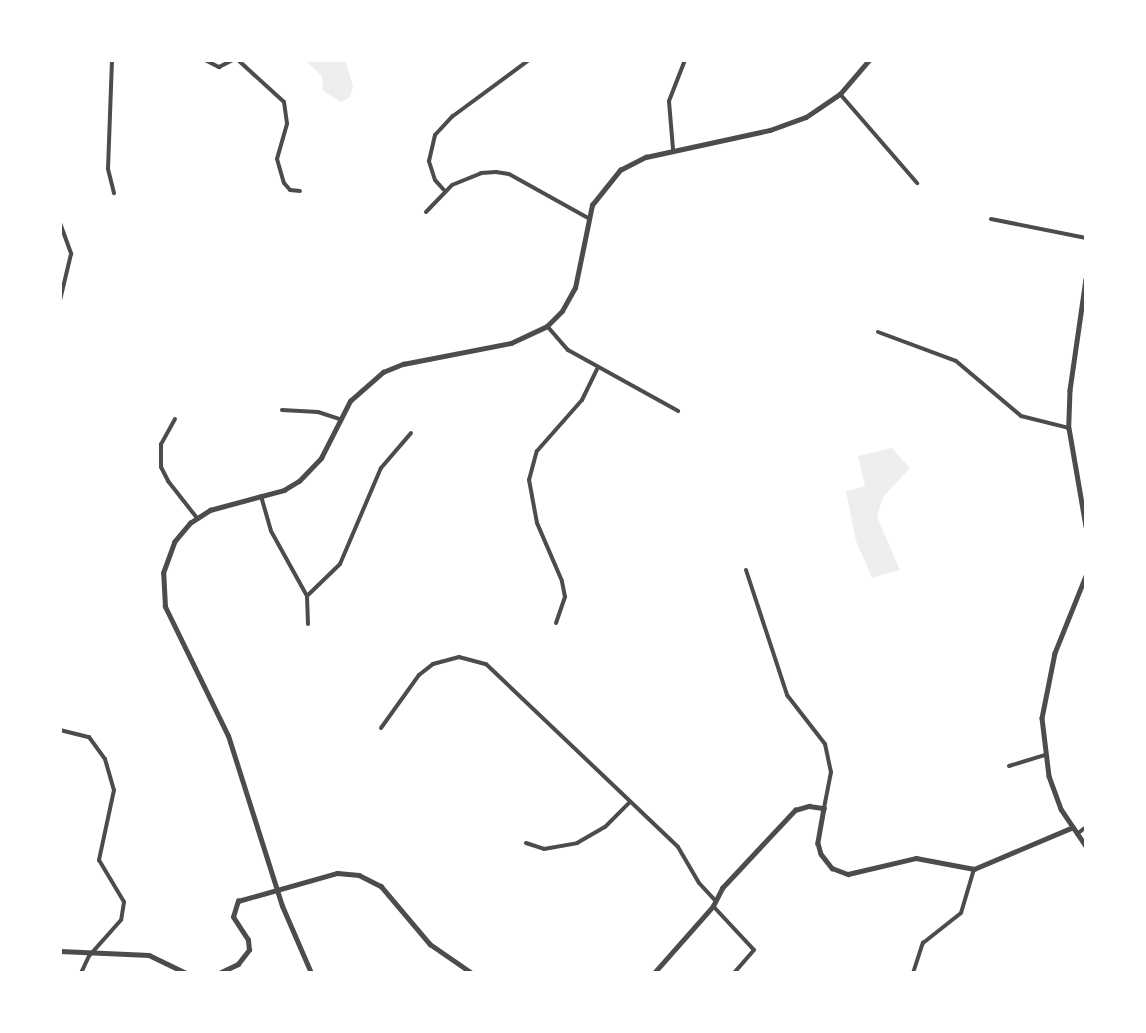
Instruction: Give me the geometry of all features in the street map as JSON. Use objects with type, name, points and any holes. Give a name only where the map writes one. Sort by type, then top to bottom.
[{"type":"street","points":[[112,60],[108,169],[114,193]]},
{"type":"street","points":[[205,60],[219,67],[233,60]]},
{"type":"street","points":[[238,60],[284,102],[287,124],[277,159],[284,183],[290,190],[300,191]]},
{"type":"street","points":[[444,190],[435,180],[429,161],[435,135],[453,116],[529,60]]},
{"type":"street","points":[[673,149],[667,122],[669,101],[686,60]]},
{"type":"street","points":[[311,973],[277,887],[228,736],[163,598],[167,557],[179,535],[197,518],[226,504],[285,490],[306,475],[324,452],[340,419],[365,385],[393,368],[511,343],[547,326],[562,311],[575,288],[588,218],[603,187],[621,170],[673,149],[770,130],[806,117],[840,94],[870,60]]},
{"type":"street","points":[[840,94],[917,183]]},
{"type":"street","points":[[426,212],[444,190],[481,173],[509,174],[588,218]]},
{"type":"street","points":[[991,219],[1086,238]]},
{"type":"street","points":[[60,223],[71,254],[60,300]]},
{"type":"street","points":[[1086,282],[1070,390],[1069,428],[1086,526]]},
{"type":"street","points":[[547,326],[568,350],[597,369],[678,411]]},
{"type":"street","points":[[878,332],[956,361],[1021,416],[1069,428]]},
{"type":"street","points":[[556,623],[565,597],[562,581],[537,523],[529,480],[537,451],[582,400],[597,369]]},
{"type":"street","points":[[282,410],[318,412],[340,419]]},
{"type":"street","points":[[175,419],[161,444],[161,467],[168,481],[197,518]]},
{"type":"street","points":[[307,596],[340,564],[381,468],[411,433]]},
{"type":"street","points":[[261,496],[271,531],[307,596],[308,624]]},
{"type":"street","points":[[746,570],[787,695],[825,744],[831,772],[819,849],[828,864],[842,873],[860,874],[894,860],[916,858],[974,869],[1071,828]]},
{"type":"street","points":[[1086,576],[1046,686],[1042,718],[1049,776],[1071,828],[1086,846]]},
{"type":"street","points":[[381,728],[428,667],[452,657],[473,658],[492,668],[678,847],[699,883],[716,900]]},
{"type":"street","points":[[60,730],[89,737],[105,759],[114,790],[99,860],[122,894],[124,911],[114,930],[90,956],[81,973]]},
{"type":"street","points":[[1009,766],[1045,755]]},
{"type":"street","points":[[526,843],[544,849],[577,843],[605,827],[629,802]]},
{"type":"street","points":[[654,973],[713,906],[722,888],[789,814],[809,806],[824,808]]},
{"type":"street","points":[[1076,834],[1086,827]]},
{"type":"street","points":[[913,973],[923,943],[961,914],[974,869]]},
{"type":"street","points":[[219,973],[238,964],[249,950],[248,940],[233,917],[236,904],[248,896],[277,887],[337,873],[359,875],[381,886],[430,944],[472,973]]},
{"type":"street","points":[[713,906],[754,950],[734,973]]},
{"type":"street","points":[[60,951],[90,956],[149,956],[186,973]]},
{"type":"shaded area","points":[[305,60],[345,60],[353,86],[350,97],[341,102],[323,91],[322,76]]},
{"type":"shaded area","points":[[892,448],[910,468],[883,497],[877,517],[900,570],[872,578],[856,541],[846,491],[865,486],[858,456]]}]
